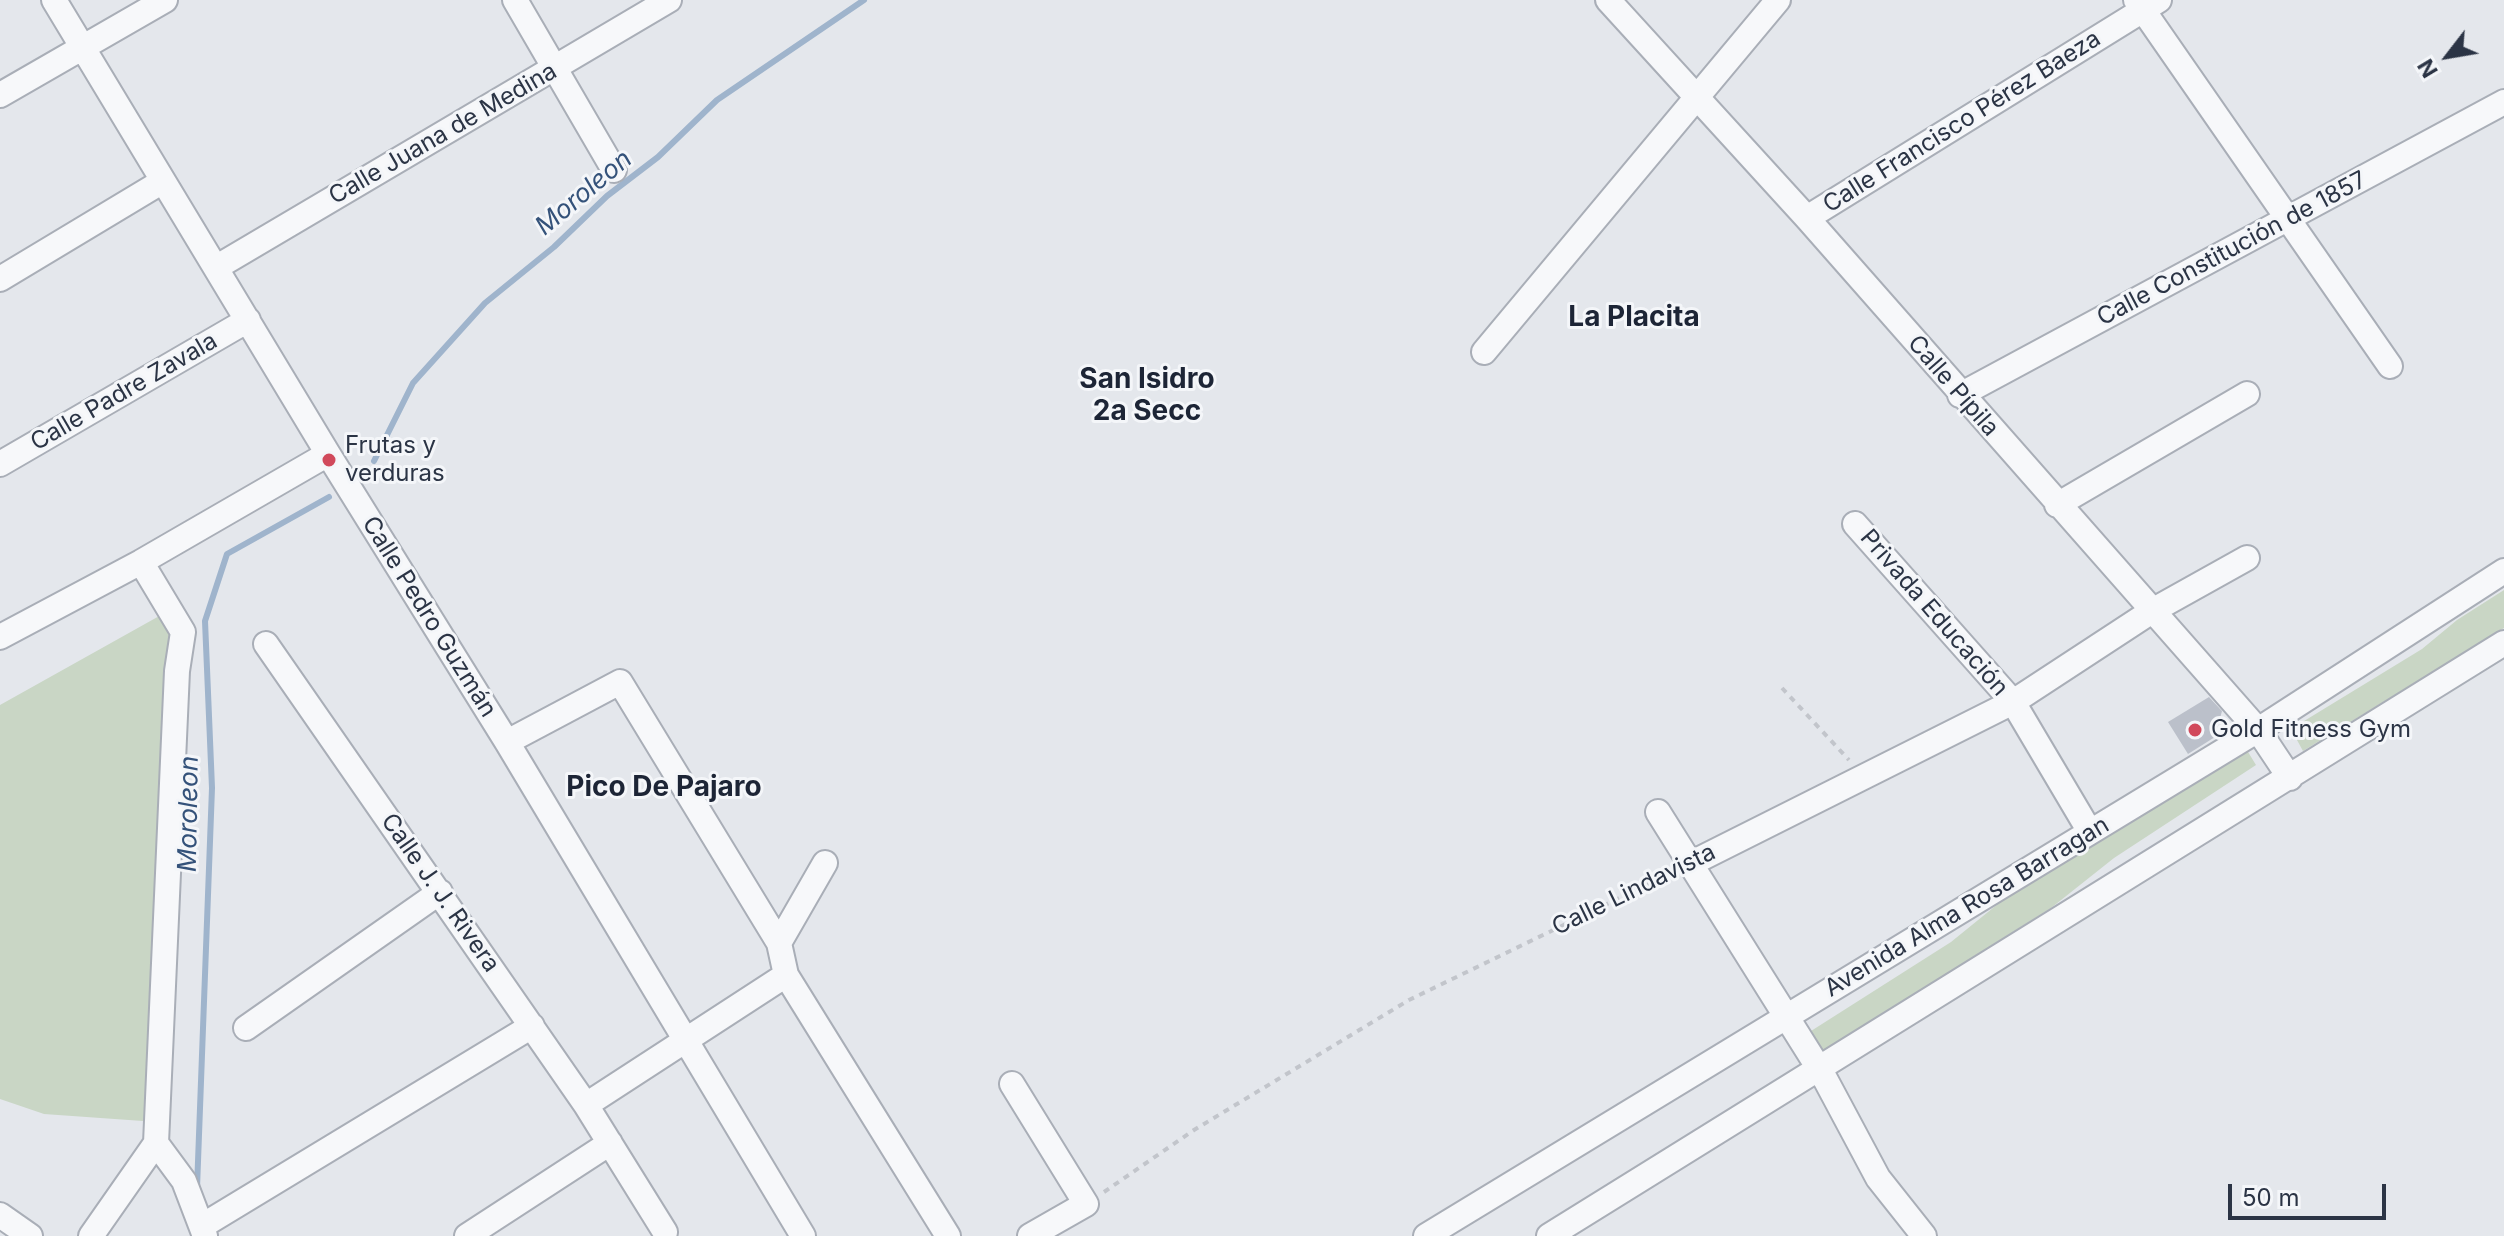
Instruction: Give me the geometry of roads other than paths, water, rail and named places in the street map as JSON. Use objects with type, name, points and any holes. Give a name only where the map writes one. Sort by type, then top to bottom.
[{"type":"street","name":"Calle Pedro Guzmán","points":[[54,0],[328,454],[507,742],[803,1236]]},
{"type":"street","points":[[0,95],[165,0]]},
{"type":"street","points":[[515,0],[614,170]]},
{"type":"street","name":"Calle Juana de Medina","points":[[217,267],[669,0]]},
{"type":"street","name":"Calle Pípila","points":[[1608,0],[1807,218],[2258,730],[2290,778]]},
{"type":"street","points":[[1484,352],[1778,0]]},
{"type":"street","points":[[2146,3],[2390,366]]},
{"type":"street","name":"Calle Francisco Pérez Baeza","points":[[1807,218],[2146,3]]},
{"type":"street","name":"Calle Constitución de 1857","points":[[1960,395],[2504,102]]},
{"type":"street","points":[[0,279],[163,181]]},
{"type":"street","name":"Calle Padre Zavala","points":[[0,464],[248,320]]},
{"type":"street","points":[[2057,505],[2247,394]]},
{"type":"street","points":[[0,637],[141,562],[328,454]]},
{"type":"street","name":"Privada Educación","points":[[1855,524],[2013,702],[2090,832]]},
{"type":"street","name":"Calle Lindavista","points":[[1690,864],[2013,702],[2152,611],[2247,558]]},
{"type":"street","points":[[91,1236],[156,1143],[177,671],[183,632],[141,562]]},
{"type":"street","name":"Avenida Alma Rosa Barragan","points":[[1426,1236],[2258,730],[2504,571]]},
{"type":"street","points":[[1549,1236],[2504,643]]},
{"type":"street","name":"Calle J. J. Rivera","points":[[266,644],[586,1105],[665,1232]]},
{"type":"street","points":[[507,742],[620,682],[779,943],[786,975],[948,1236]]},
{"type":"street","points":[[1658,812],[1819,1069],[1878,1178],[1924,1236]]},
{"type":"street","points":[[779,943],[825,863]]},
{"type":"street","points":[[246,1028],[440,892]]},
{"type":"street","points":[[586,1105],[688,1042],[786,975]]},
{"type":"street","points":[[156,1143],[184,1181],[203,1231],[532,1026]]},
{"type":"street","points":[[1012,1084],[1086,1204],[1030,1236]]},
{"type":"street","points":[[467,1236],[610,1143]]},
{"type":"street","points":[[0,1215],[30,1236]]},
{"type":"waterway","name":"Moroleon","points":[[374,461],[413,383],[485,303],[554,247],[607,196],[658,157],[717,100],[864,0]]},
{"type":"waterway","name":"Moroleon","points":[[197,1188],[212,788],[205,621],[227,554],[329,497]]},
{"type":"place","name":"Frutas y verduras","points":[[329,460]]},
{"type":"place","name":"Gold Fitness Gym","points":[[2195,730]]},
{"type":"district","name":"La Placita","points":[[1634,318]]},
{"type":"district","name":"San Isidro 2a Secc","points":[[1147,396]]},
{"type":"district","name":"Pico De Pajaro","points":[[664,788]]}]
